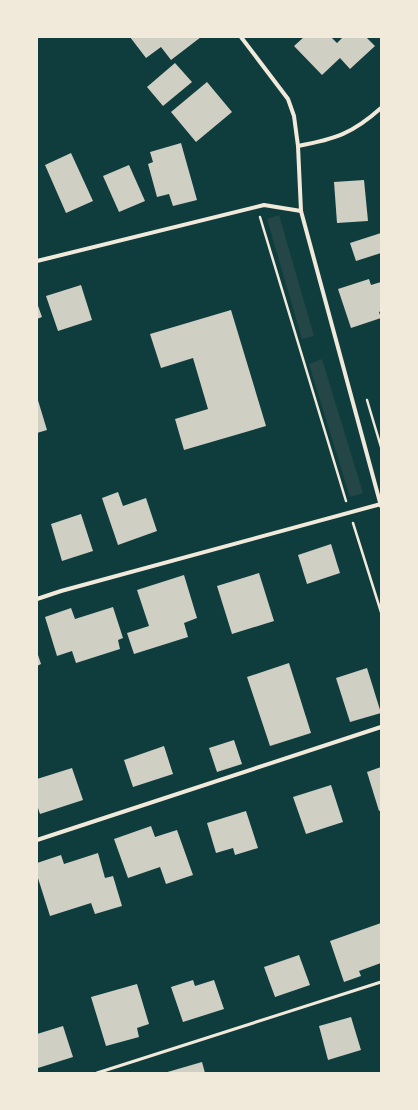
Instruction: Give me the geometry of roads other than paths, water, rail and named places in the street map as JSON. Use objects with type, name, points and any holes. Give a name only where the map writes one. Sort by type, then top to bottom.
[{"type":"street","points":[[37,599],[61,591],[381,505],[301,211],[298,146],[294,116],[288,98],[240,37]]},
{"type":"street","points":[[298,146],[330,140],[351,131],[366,122],[381,108]]},
{"type":"street","points":[[37,261],[257,206],[264,205],[301,211]]},
{"type":"street","points":[[37,840],[381,727]]},
{"type":"lane","points":[[97,1073],[381,982]]}]
